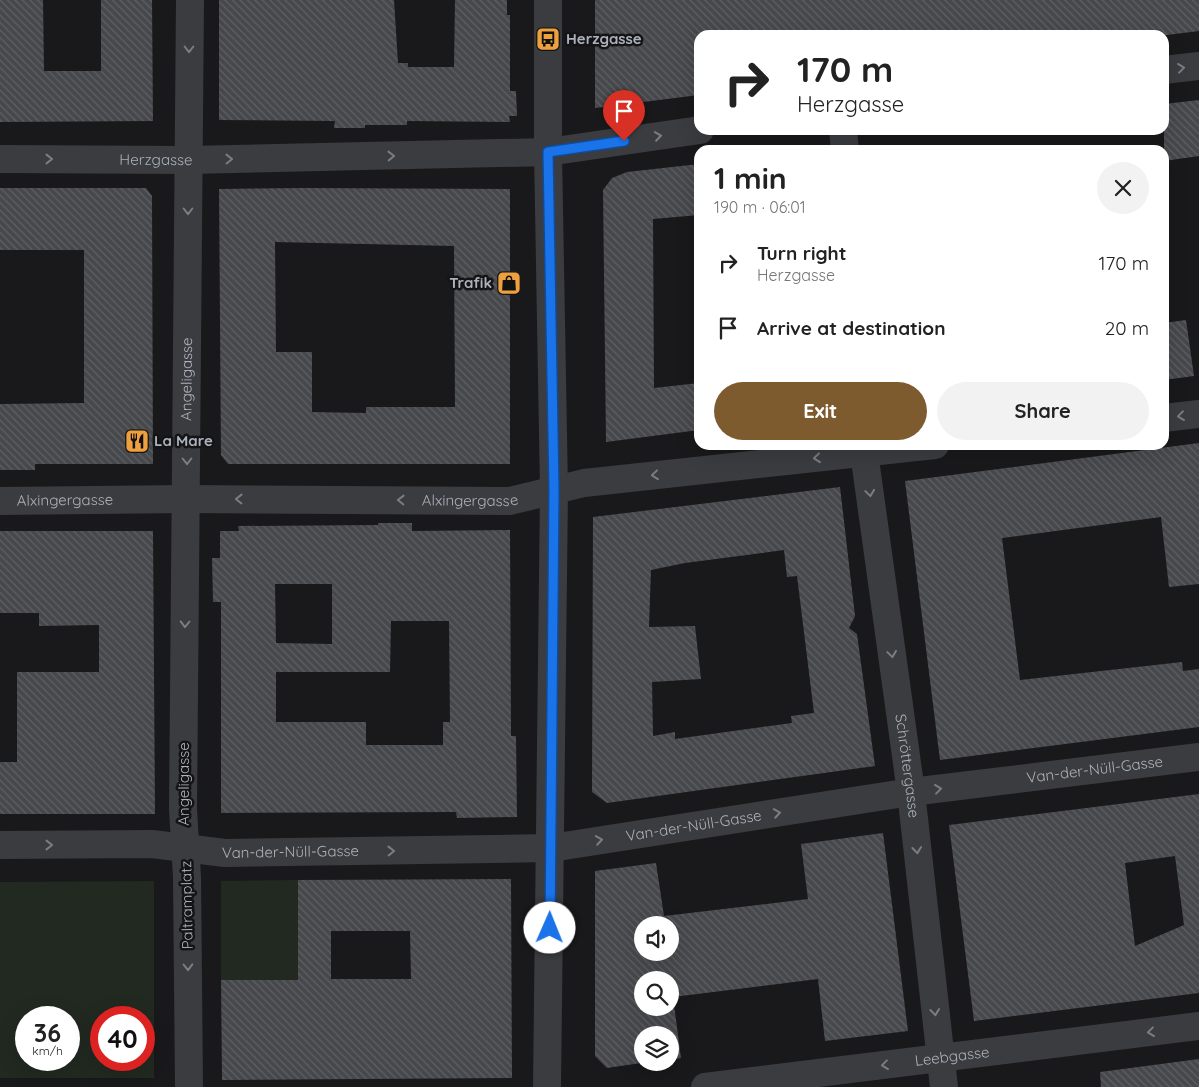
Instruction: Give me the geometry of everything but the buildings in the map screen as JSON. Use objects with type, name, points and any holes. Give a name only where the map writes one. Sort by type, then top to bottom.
[{"type":"street","name":"Angeligasse","points":[[185,848],[183,809],[190,0]]},
{"type":"street","points":[[547,1087],[554,490],[548,152],[548,0]]},
{"type":"street","points":[[1169,69],[1199,66]]},
{"type":"street","name":"Herzgasse","points":[[0,159],[188,160],[548,152],[694,131]]},
{"type":"street","points":[[1169,417],[1199,414]]},
{"type":"street","name":"Alxingergasse","points":[[0,501],[187,499],[510,501],[584,483],[856,450]]},
{"type":"street","name":"Schröttergasse","points":[[864,450],[911,792],[944,1087]]},
{"type":"street","name":"Van-der-Nüll-Gasse","points":[[185,848],[225,853],[551,848],[911,792],[1199,757]]},
{"type":"street","name":"Paltramplatz","points":[[0,845],[152,844],[185,848],[189,1087]]},
{"type":"street","name":"Leebgasse","points":[[705,1087],[1199,1026]]},
{"type":"shaded area","points":[[298,880],[298,980],[221,980],[221,881]]},
{"type":"shaded area","points":[[154,881],[154,1006],[90,1006],[90,1071],[154,1071],[154,1078],[0,1078],[0,882]]},
{"type":"place","name":"Herzgasse","points":[[548,39]]},
{"type":"place","name":"Trafik","points":[[509,283]]},
{"type":"place","name":"La Mare","points":[[137,441]]},
{"type":"route","points":[[550,928],[554,490],[548,152],[624,141]]}]
